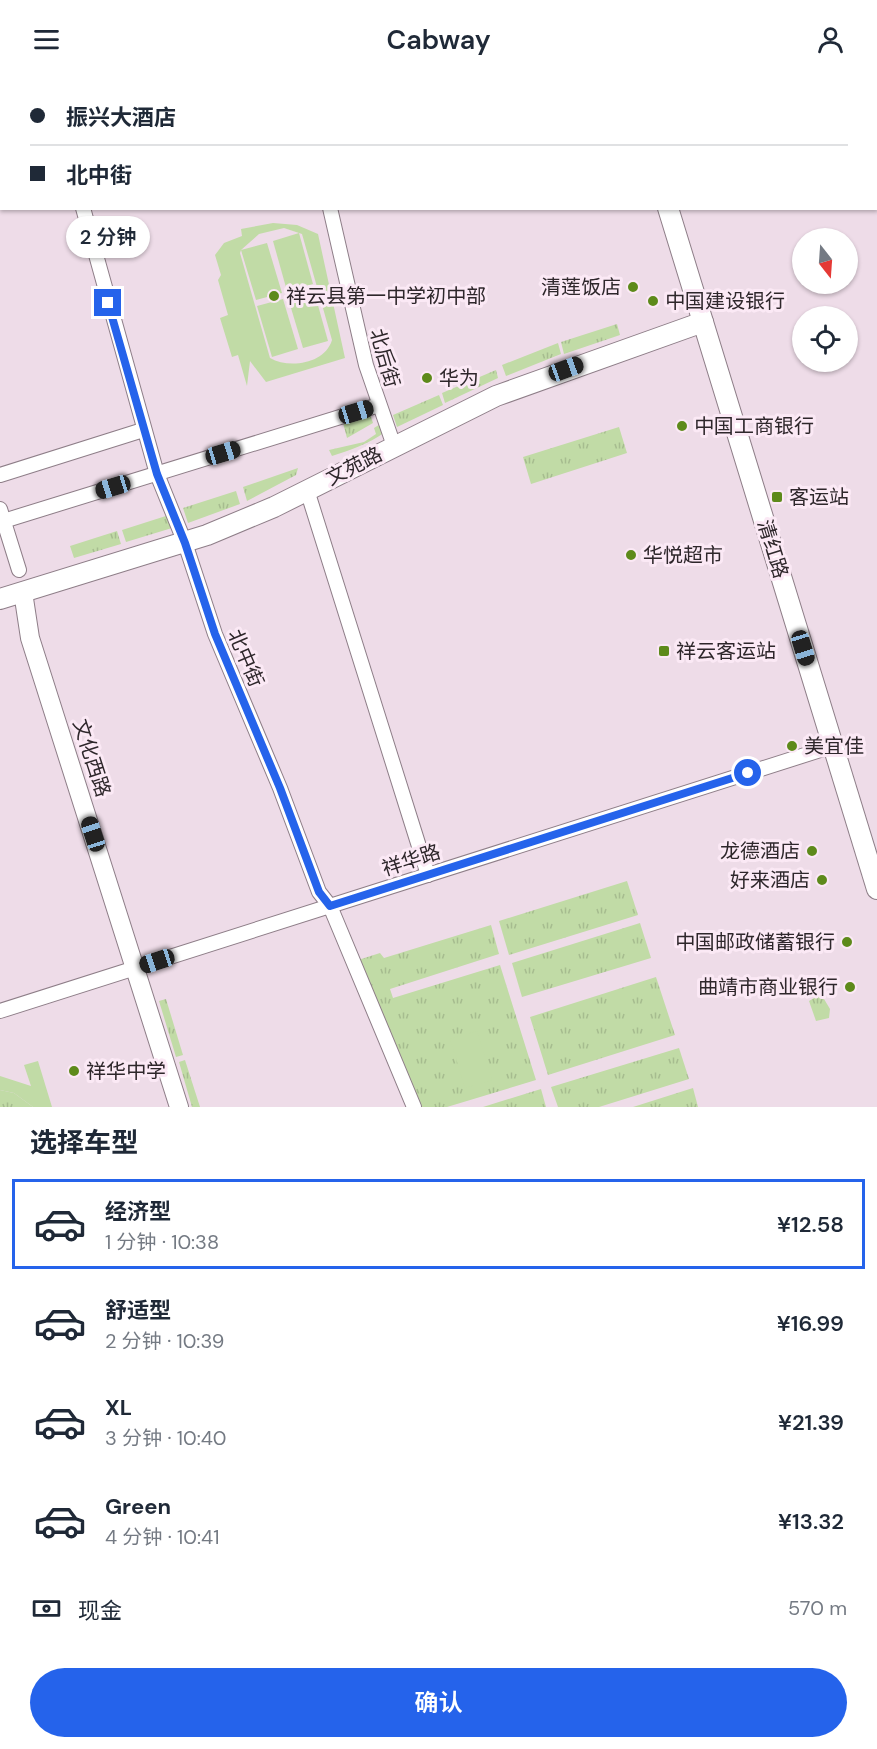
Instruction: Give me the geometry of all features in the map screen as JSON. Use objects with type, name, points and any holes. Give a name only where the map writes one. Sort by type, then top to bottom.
[{"type":"main road","name":"清红路","points":[[669,210],[877,889]]},
{"type":"main road","name":"文苑路","points":[[0,599],[185,543],[229,527],[503,393],[703,322]]},
{"type":"street","name":"北中街","points":[[84,210],[143,430],[157,474],[185,543],[215,634],[280,788],[319,892],[330,906],[414,1107]]},
{"type":"street","name":"北后街","points":[[330,210],[359,340],[378,405],[394,446]]},
{"type":"street","points":[[19,570],[1,517],[157,474],[378,405]]},
{"type":"street","points":[[0,475],[143,430]]},
{"type":"street","points":[[307,490],[428,875]]},
{"type":"street","name":"文化西路","points":[[23,592],[30,638],[179,1107]]},
{"type":"street","name":"祥华路","points":[[0,1011],[833,746]]},
{"type":"green space","points":[[273,223],[297,225],[318,234],[345,358],[266,382],[250,361],[247,386],[238,355],[232,357],[220,318],[228,315],[218,280],[221,275],[215,255],[224,243],[242,236],[241,229]],"holes":[[[284,228],[302,234],[332,340],[328,348],[314,359],[287,363],[270,358],[240,253],[259,234]]]},
{"type":"green space","points":[[299,233],[313,284],[287,291],[273,241]]},
{"type":"green space","points":[[267,243],[282,293],[256,300],[241,250]]},
{"type":"green space","points":[[314,291],[328,341],[303,348],[288,298]]},
{"type":"green space","points":[[283,299],[298,349],[272,357],[257,306]]},
{"type":"green space","points":[[617,324],[620,335],[564,354],[561,342]]},
{"type":"green space","points":[[558,343],[561,354],[506,376],[502,365]]},
{"type":"green space","points":[[496,370],[498,378],[445,403],[442,393]]},
{"type":"green space","points":[[439,395],[443,405],[397,427],[393,415]]},
{"type":"green space","points":[[370,414],[373,423],[347,438],[343,423]]},
{"type":"green space","points":[[382,423],[385,432],[379,436],[332,456],[329,450],[364,442],[376,434],[374,428]]},
{"type":"green space","points":[[619,427],[627,453],[531,484],[523,457]]},
{"type":"green space","points":[[298,468],[296,475],[247,501],[243,487]]},
{"type":"green space","points":[[236,491],[240,504],[188,523],[183,508]]},
{"type":"green space","points":[[169,515],[172,528],[126,542],[122,530]]},
{"type":"green space","points":[[117,531],[121,544],[74,558],[70,546]]},
{"type":"green space","points":[[627,881],[638,915],[509,955],[499,921]]},
{"type":"green space","points":[[640,923],[651,958],[522,997],[512,963]]},
{"type":"green space","points":[[491,925],[499,954],[390,989],[393,998],[500,965],[536,1080],[447,1107],[421,1107],[355,961],[380,953],[384,958]]},
{"type":"green space","points":[[656,977],[675,1035],[548,1075],[530,1017]]},
{"type":"green space","points":[[821,994],[830,1009],[829,1018],[816,1021],[809,1001]]},
{"type":"green space","points":[[166,999],[183,1055],[176,1057],[159,1001]]},
{"type":"green space","points":[[477,1031],[492,1080],[465,1088],[450,1039]]},
{"type":"green space","points":[[679,1048],[689,1079],[599,1107],[558,1107],[551,1087]]},
{"type":"green space","points":[[185,1060],[200,1107],[192,1107],[179,1062]]},
{"type":"green space","points":[[38,1061],[52,1107],[33,1107],[14,1093],[0,1090],[0,1076],[31,1086],[24,1065]]},
{"type":"green space","points":[[693,1088],[698,1107],[633,1107]]},
{"type":"green space","points":[[541,1089],[546,1107],[483,1107]]},
{"type":"green space","points":[[0,1090],[14,1093],[33,1107],[0,1107]]},
{"type":"place","name":"清莲饭店","points":[[633,287]]},
{"type":"place","name":"祥云县第一中学初中部","points":[[274,296]]},
{"type":"place","name":"中国建设银行","points":[[653,301]]},
{"type":"place","name":"华为","points":[[427,378]]},
{"type":"place","name":"中国工商银行","points":[[682,426]]},
{"type":"place","name":"客运站","points":[[777,497]]},
{"type":"place","name":"华悦超市","points":[[631,555]]},
{"type":"place","name":"祥云客运站","points":[[664,651]]},
{"type":"place","name":"美宜佳","points":[[792,746]]},
{"type":"place","name":"龙德酒店","points":[[812,851]]},
{"type":"place","name":"好来酒店","points":[[822,880]]},
{"type":"place","name":"中国邮政储蓄银行","points":[[847,942]]},
{"type":"place","name":"曲靖市商业银行","points":[[850,987]]},
{"type":"place","name":"祥华中学","points":[[74,1071]]},
{"type":"route","points":[[108,303],[157,474],[185,543],[215,634],[280,788],[319,892],[330,906],[748,773]]}]
